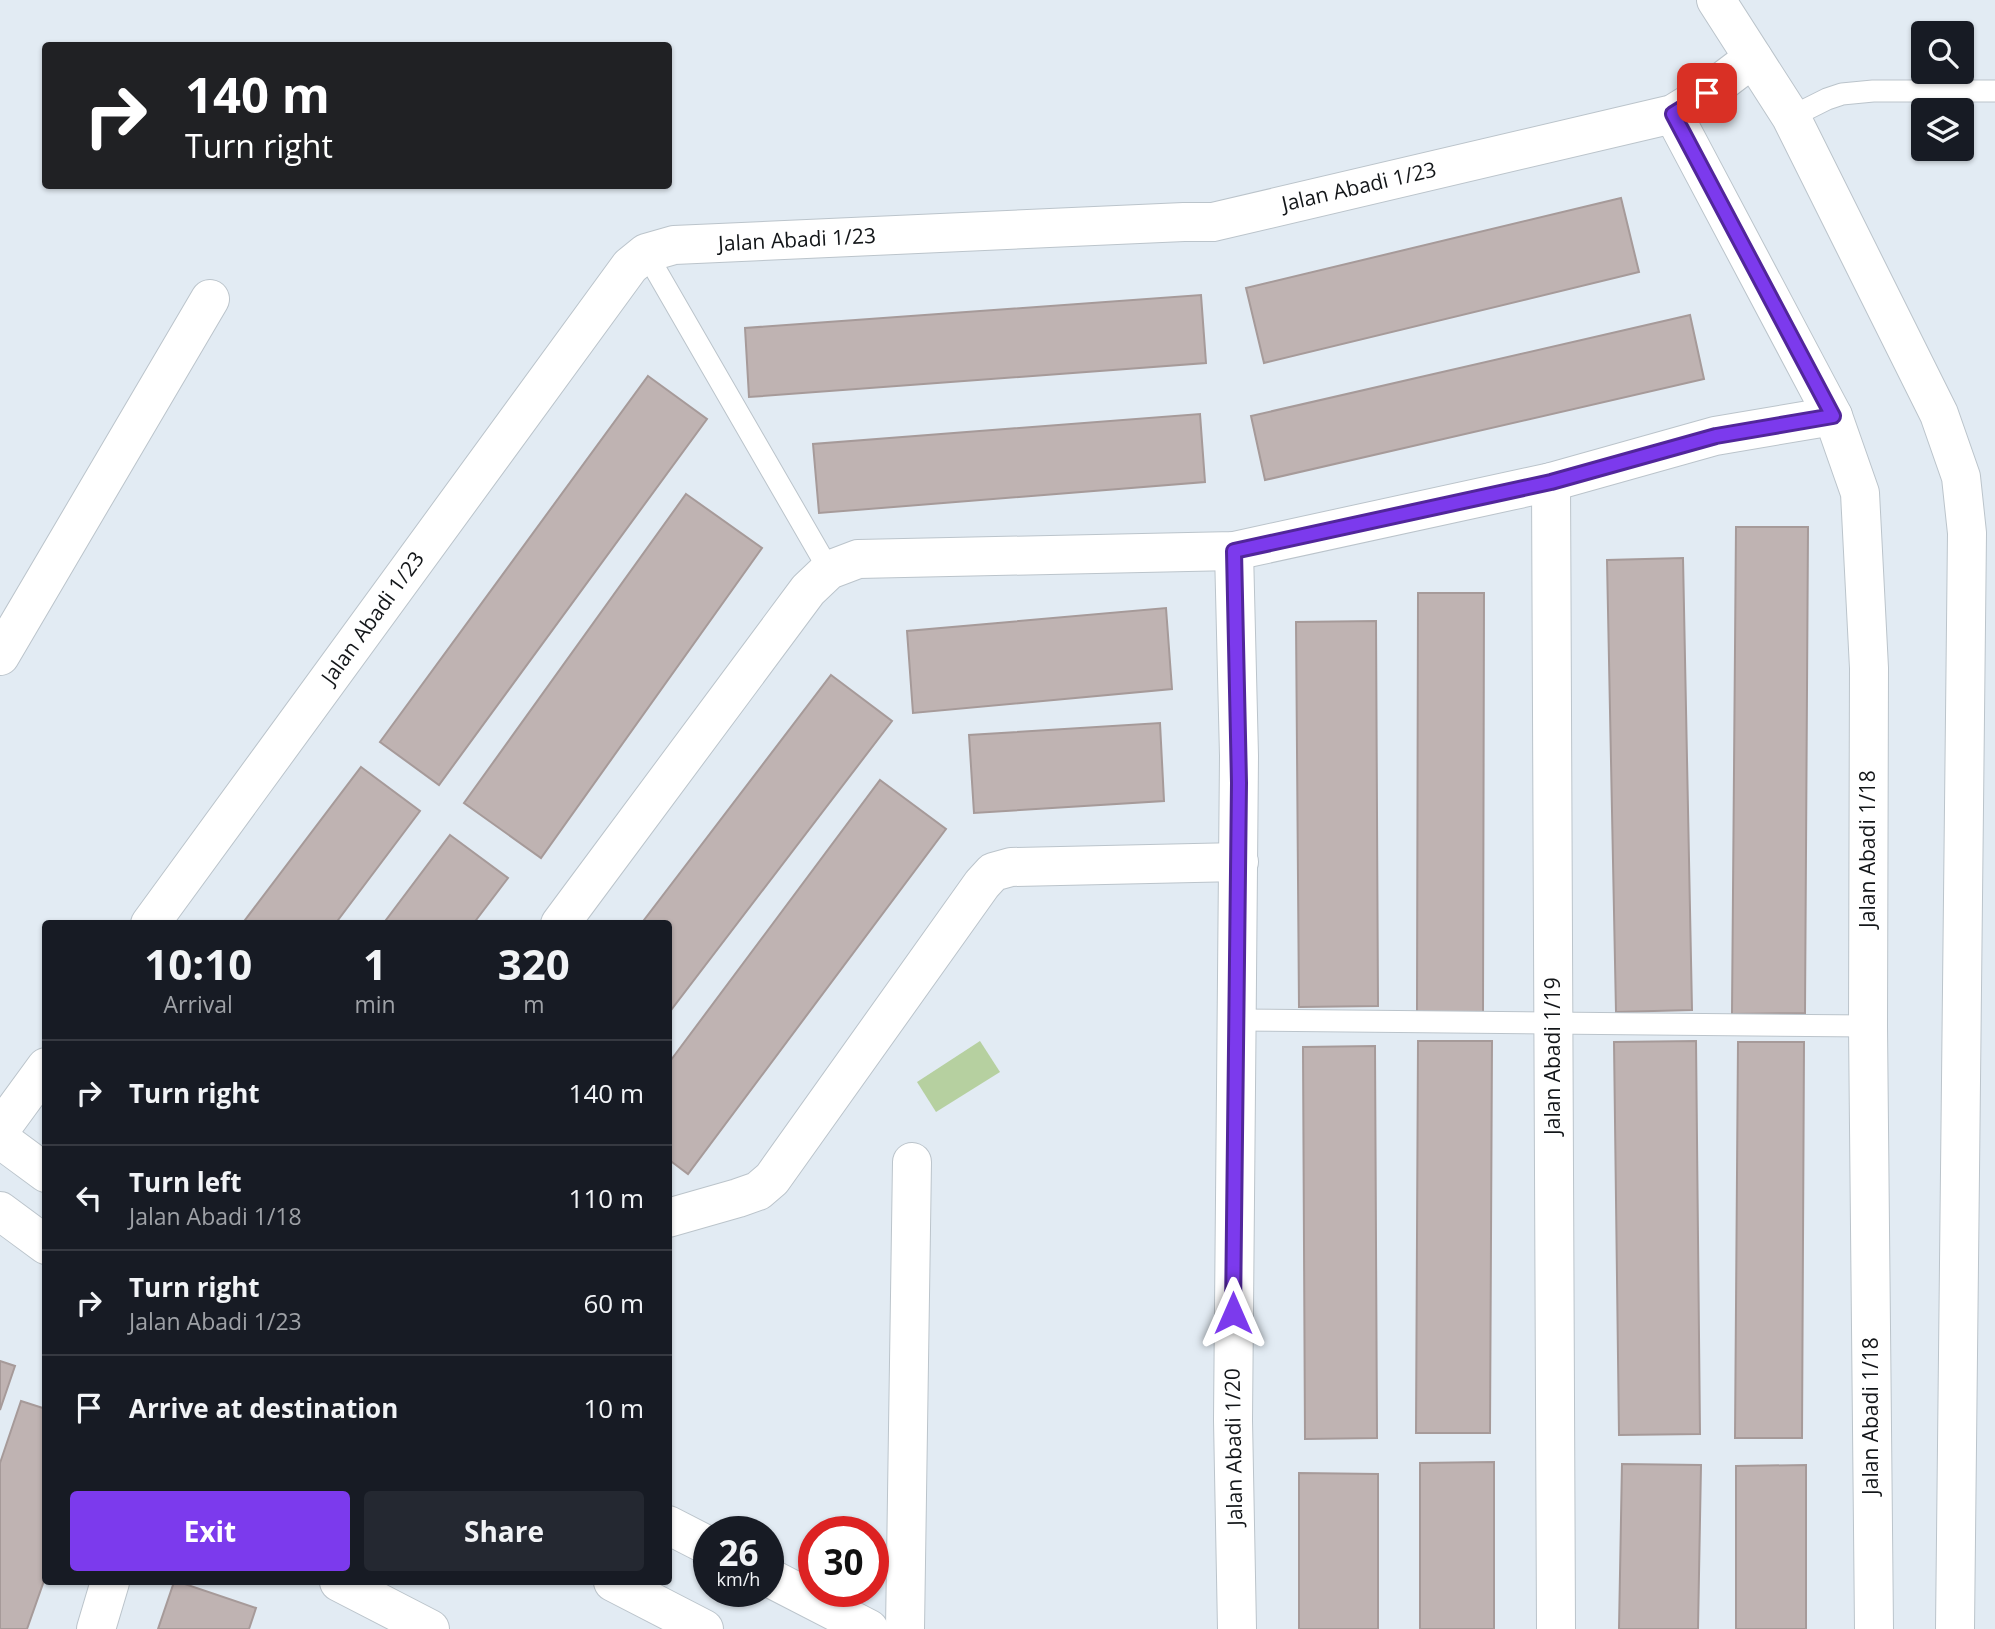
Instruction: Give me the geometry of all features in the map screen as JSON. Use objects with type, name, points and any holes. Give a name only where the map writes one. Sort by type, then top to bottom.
[{"type":"street","points":[[1716,0],[1791,117],[1939,414],[1961,477],[1967,533],[1955,1629]]},
{"type":"street","name":"Jalan Abadi 1/23","points":[[153,920],[630,266],[646,253],[674,245],[1213,222],[1673,114],[1707,93],[1753,58]]},
{"type":"street","name":"Jalan Abadi 1/18","points":[[1673,114],[1833,416],[1860,494],[1869,668],[1868,1026],[1874,1629]]},
{"type":"street","points":[[0,656],[210,299]]},
{"type":"street","points":[[563,920],[808,590],[829,570],[858,559],[1234,551],[1551,482],[1716,436],[1833,416]]},
{"type":"street","name":"Jalan Abadi 1/19","points":[[1551,482],[1556,1629]]},
{"type":"street","name":"Jalan Abadi 1/20","points":[[1234,551],[1239,757],[1233,1420],[1237,1629]]},
{"type":"street","points":[[672,1217],[758,1191],[772,1179],[993,872],[1011,867],[1239,862]]},
{"type":"street","points":[[0,1130],[42,1072]]},
{"type":"street","points":[[0,1139],[42,1170]]},
{"type":"street","points":[[905,1629],[912,1162]]},
{"type":"street","points":[[0,1211],[42,1242]]},
{"type":"street","points":[[672,1527],[693,1538]]},
{"type":"street","points":[[96,1629],[109,1585]]},
{"type":"street","points":[[345,1585],[427,1628]]},
{"type":"street","points":[[619,1585],[704,1629]]},
{"type":"street","points":[[784,1585],[869,1629]]},
{"type":"lane","points":[[1791,117],[1842,94],[1873,91],[1995,91]]},
{"type":"lane","points":[[646,253],[829,570]]},
{"type":"lane","points":[[1235,1020],[1868,1026]]},
{"type":"green space","points":[[980,1041],[1000,1072],[936,1112],[917,1082]]},
{"type":"building","points":[[1621,198],[1639,272],[1264,363],[1246,288]]},
{"type":"building","points":[[1201,295],[1206,363],[749,397],[745,328]]},
{"type":"building","points":[[1690,315],[1704,379],[1265,480],[1251,416]]},
{"type":"building","points":[[648,376],[707,419],[439,785],[380,742]]},
{"type":"building","points":[[1200,414],[1205,482],[819,513],[813,444]]},
{"type":"building","points":[[686,494],[762,548],[541,858],[464,803]]},
{"type":"building","points":[[1736,527],[1808,527],[1805,1013],[1732,1014]]},
{"type":"building","points":[[1683,558],[1692,1010],[1616,1012],[1607,560]]},
{"type":"building","points":[[1418,593],[1484,593],[1483,1013],[1417,1013]]},
{"type":"building","points":[[1166,608],[1172,689],[913,713],[907,631]]},
{"type":"building","points":[[1376,621],[1378,1006],[1299,1007],[1296,622]]},
{"type":"building","points":[[831,675],[892,721],[672,1009],[672,920],[644,920]]},
{"type":"building","points":[[1160,723],[1164,801],[974,813],[969,735]]},
{"type":"building","points":[[361,767],[420,811],[338,920],[245,920]]},
{"type":"building","points":[[880,780],[946,829],[688,1174],[672,1162],[672,1059]]},
{"type":"building","points":[[450,835],[508,878],[476,920],[386,920]]},
{"type":"building","points":[[1418,1041],[1492,1041],[1490,1433],[1416,1433]]},
{"type":"building","points":[[1696,1041],[1700,1434],[1619,1435],[1614,1042]]},
{"type":"building","points":[[1738,1042],[1804,1042],[1802,1438],[1735,1438]]},
{"type":"building","points":[[1375,1046],[1377,1438],[1305,1439],[1303,1047]]},
{"type":"building","points":[[0,1361],[15,1366],[0,1410]]},
{"type":"building","points":[[21,1401],[42,1408],[42,1585],[27,1629],[0,1629],[0,1463]]},
{"type":"building","points":[[1494,1462],[1494,1629],[1420,1629],[1420,1463]]},
{"type":"building","points":[[1622,1464],[1701,1465],[1698,1629],[1619,1629]]},
{"type":"building","points":[[1806,1465],[1806,1629],[1736,1629],[1736,1466]]},
{"type":"building","points":[[1299,1473],[1378,1474],[1378,1629],[1299,1629]]},
{"type":"building","points":[[173,1585],[188,1585],[256,1608],[249,1629],[158,1629]]},
{"type":"route","points":[[1233,1313],[1239,862],[1234,551],[1551,482],[1716,436],[1833,416],[1673,114],[1707,93]]}]
